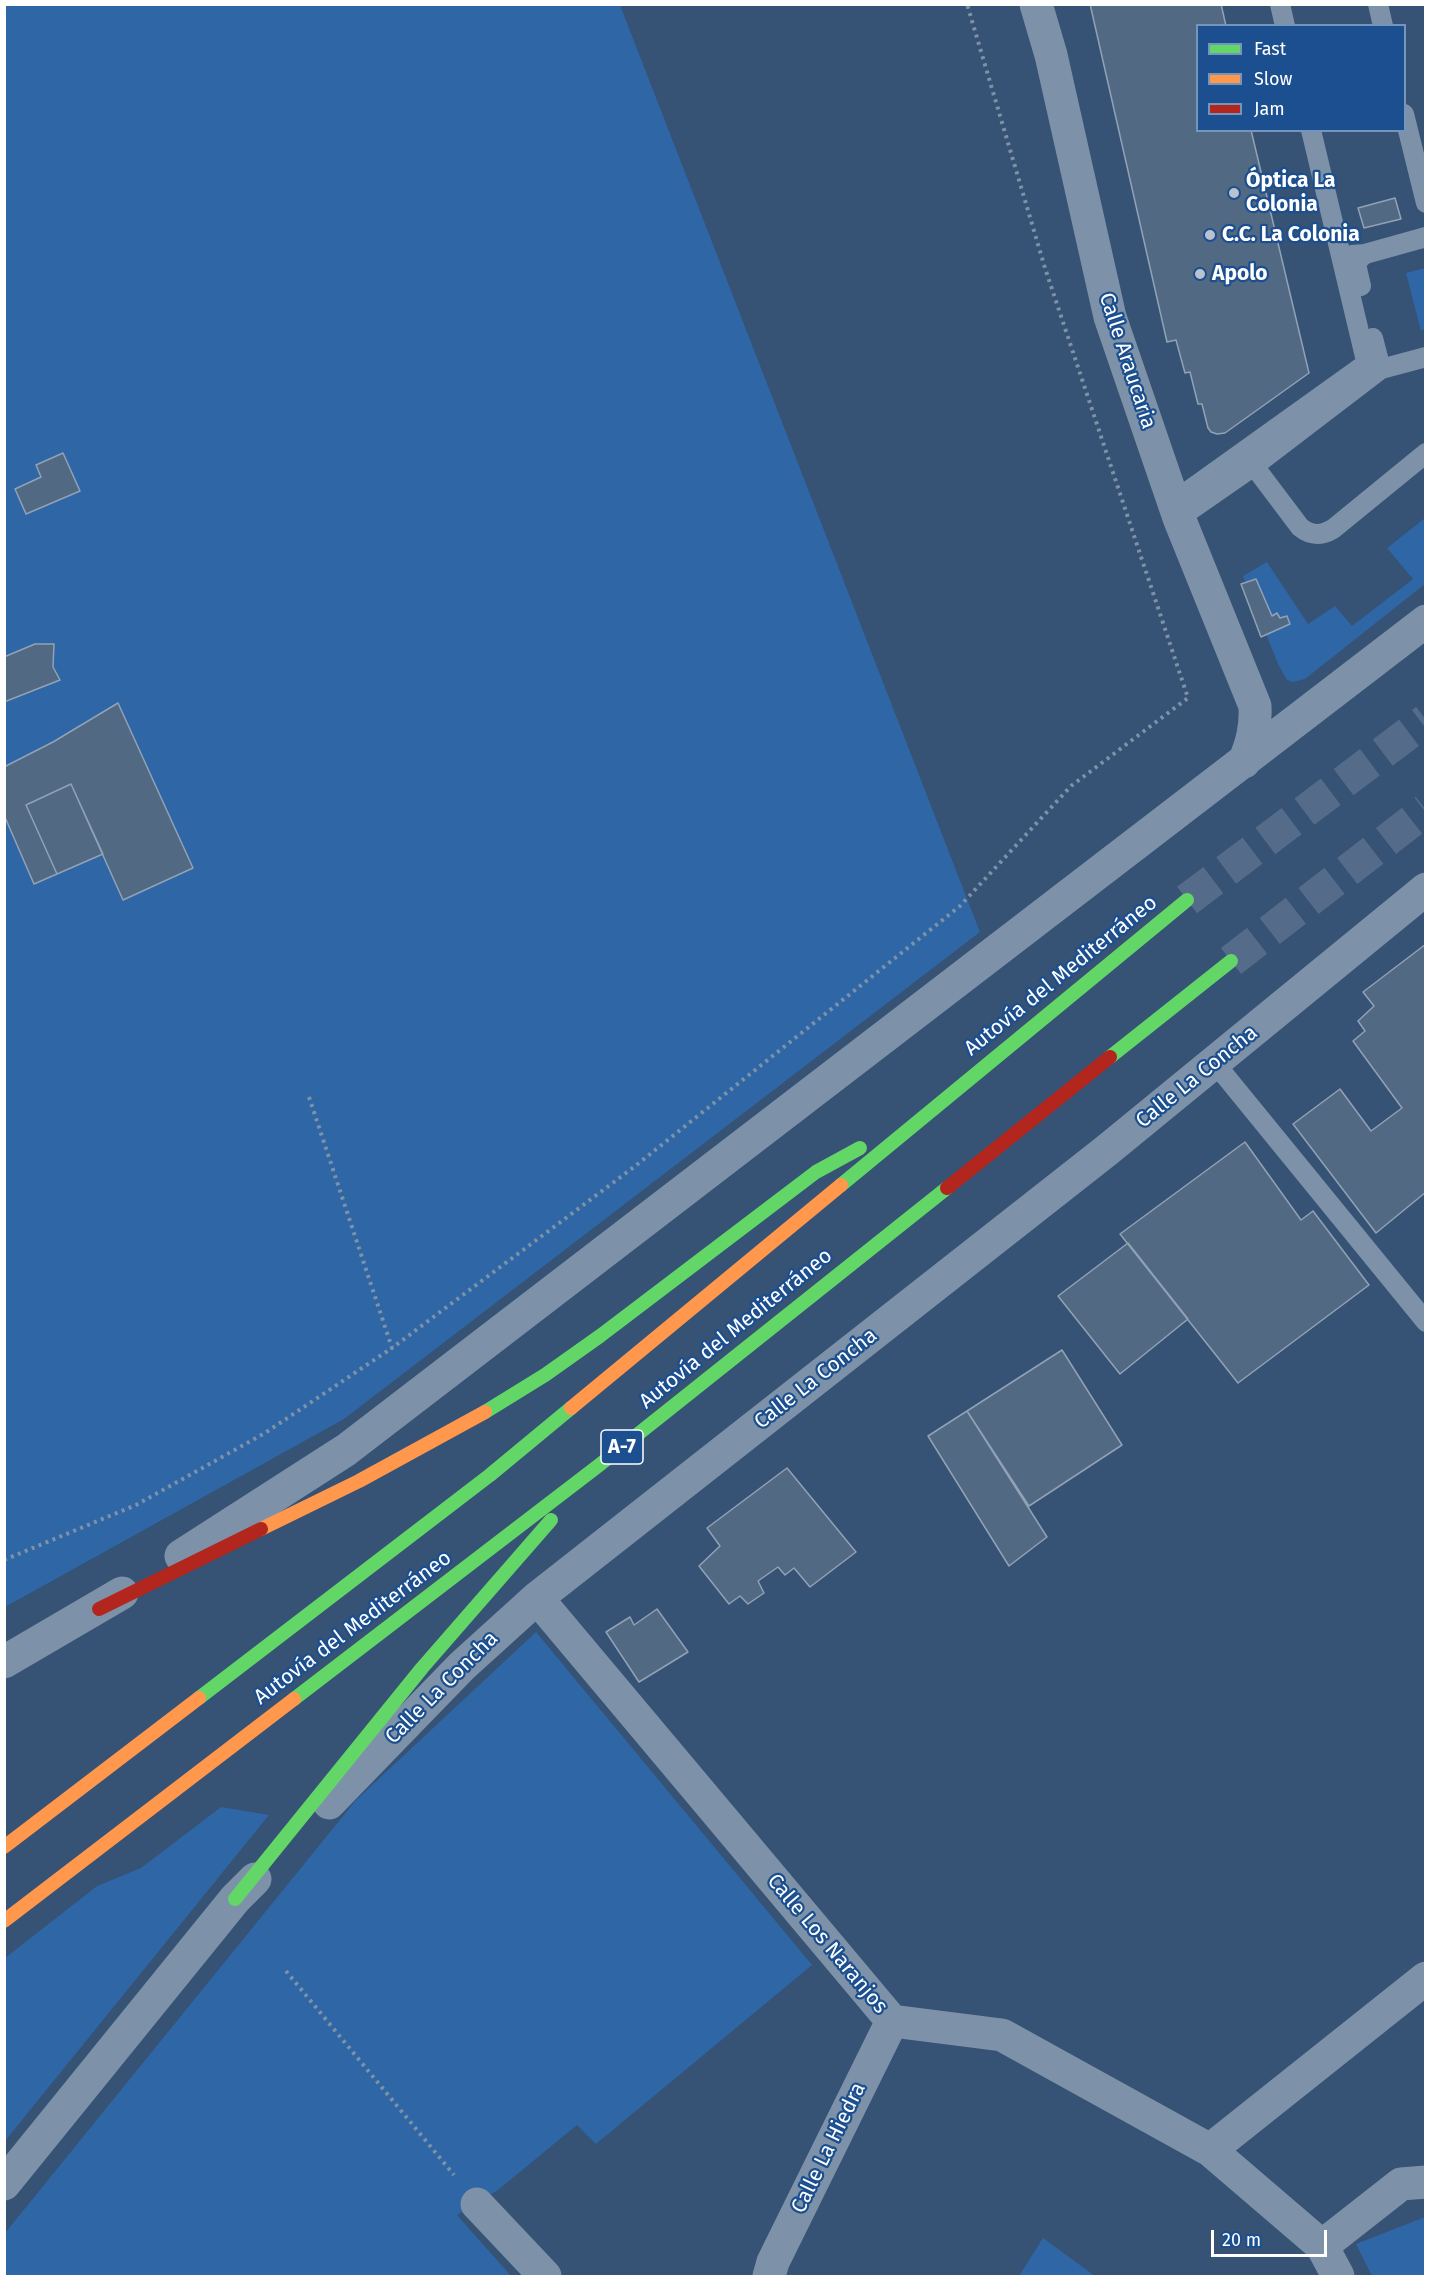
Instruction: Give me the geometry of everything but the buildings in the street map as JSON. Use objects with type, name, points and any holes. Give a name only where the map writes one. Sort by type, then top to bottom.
[{"type":"highway","name":"Autovía del Mediterráneo","points":[[4,1847],[490,1475],[1187,900]]},
{"type":"highway","name":"Autovía del Mediterráneo","points":[[4,1921],[598,1466],[1231,961]]},
{"type":"highway","points":[[99,1609],[359,1481],[489,1410],[545,1375],[600,1336],[816,1172],[930,1110]]},
{"type":"highway","points":[[235,1899],[422,1668],[598,1466]]},
{"type":"street","name":"Calle Araucaria","points":[[1036,4],[1052,55],[1110,317],[1176,510],[1255,706],[1256,725],[1252,744],[1244,762]]},
{"type":"street","points":[[4,1662],[99,1609],[346,1450],[1425,621]]},
{"type":"street","points":[[1255,706],[1282,715],[1313,708]]},
{"type":"street","name":"Calle La Concha","points":[[4,2184],[235,1899],[462,1666],[537,1598],[1097,1159],[1425,889]]},
{"type":"street","name":"Calle Los Naranjos","points":[[537,1598],[892,2021],[1002,2035],[1210,2150],[1323,2246],[1338,2277]]},
{"type":"street","points":[[1210,2150],[1425,1978]]},
{"type":"street","name":"Calle La Hiedra","points":[[770,2277],[773,2262],[892,2021]]},
{"type":"street","points":[[1323,2246],[1401,2184],[1425,2182]]},
{"type":"street","points":[[477,2204],[545,2277]]},
{"type":"lane","points":[[1280,4],[1285,24]]},
{"type":"lane","points":[[1378,4],[1383,24]]},
{"type":"lane","points":[[1406,119],[1420,153],[1425,203]]},
{"type":"lane","points":[[1176,510],[1363,366],[1366,361],[1311,132]]},
{"type":"lane","points":[[1338,244],[1350,255],[1365,254],[1425,237]]},
{"type":"lane","points":[[1365,254],[1357,261],[1357,268],[1381,369]]},
{"type":"lane","points":[[1176,510],[1254,466],[1381,369],[1425,357]]},
{"type":"lane","points":[[1254,466],[1300,527],[1311,534],[1318,535],[1333,529],[1425,453]]},
{"type":"lane","points":[[1214,1062],[1425,1322]]},
{"type":"path","points":[[4,1560],[135,1505],[264,1433],[392,1348],[634,1167],[960,906],[1071,786],[1188,698],[1045,268],[967,4]]},
{"type":"path","points":[[309,1097],[392,1348]]},
{"type":"path","points":[[286,1971],[477,2204]]},
{"type":"shaded area","points":[[5,5],[620,5],[980,932],[344,1419],[5,1607]]},
{"type":"shaded area","points":[[1425,268],[1425,329],[1421,331],[1406,273]]},
{"type":"shaded area","points":[[1425,518],[1425,584],[1305,679],[1293,682],[1287,680],[1278,664],[1243,576],[1267,562],[1308,624],[1335,606],[1352,626],[1413,579],[1387,548]]},
{"type":"shaded area","points":[[536,1632],[812,1965],[596,2144],[577,2125],[498,2190],[457,2215],[511,2276],[5,2276],[5,2233],[356,1800]]},
{"type":"shaded area","points":[[221,1807],[269,1815],[5,2141],[5,1958],[97,1886],[141,1868]]},
{"type":"shaded area","points":[[1425,2217],[1425,2276],[1372,2276],[1356,2244]]},
{"type":"shaded area","points":[[1043,2238],[1095,2276],[1019,2276]]},
{"type":"tunnel","points":[[1187,900],[1426,720]]},
{"type":"tunnel","points":[[1231,961],[1426,810]]},
{"type":"traffic: fast","points":[[841,1185],[1187,900]]},
{"type":"traffic: fast","points":[[1110,1057],[1231,961]]},
{"type":"traffic: fast","points":[[485,1412],[545,1375],[600,1336],[816,1172],[860,1148]]},
{"type":"traffic: fast","points":[[294,1699],[598,1466],[947,1188]]},
{"type":"traffic: fast","points":[[199,1698],[490,1475],[571,1408]]},
{"type":"traffic: fast","points":[[235,1899],[422,1668],[551,1520]]},
{"type":"traffic: slow","points":[[571,1408],[841,1185]]},
{"type":"traffic: slow","points":[[261,1529],[359,1481],[485,1412]]},
{"type":"traffic: slow","points":[[4,1847],[199,1698]]},
{"type":"traffic: slow","points":[[4,1921],[294,1699]]},
{"type":"traffic: jam","points":[[947,1188],[1110,1057]]},
{"type":"traffic: jam","points":[[99,1609],[261,1529]]},
{"type":"place","name":"Óptica La Colonia","points":[[1234,193]]},
{"type":"place","name":"C.C. La Colonia","points":[[1210,235]]},
{"type":"place","name":"Apolo","points":[[1200,274]]}]
